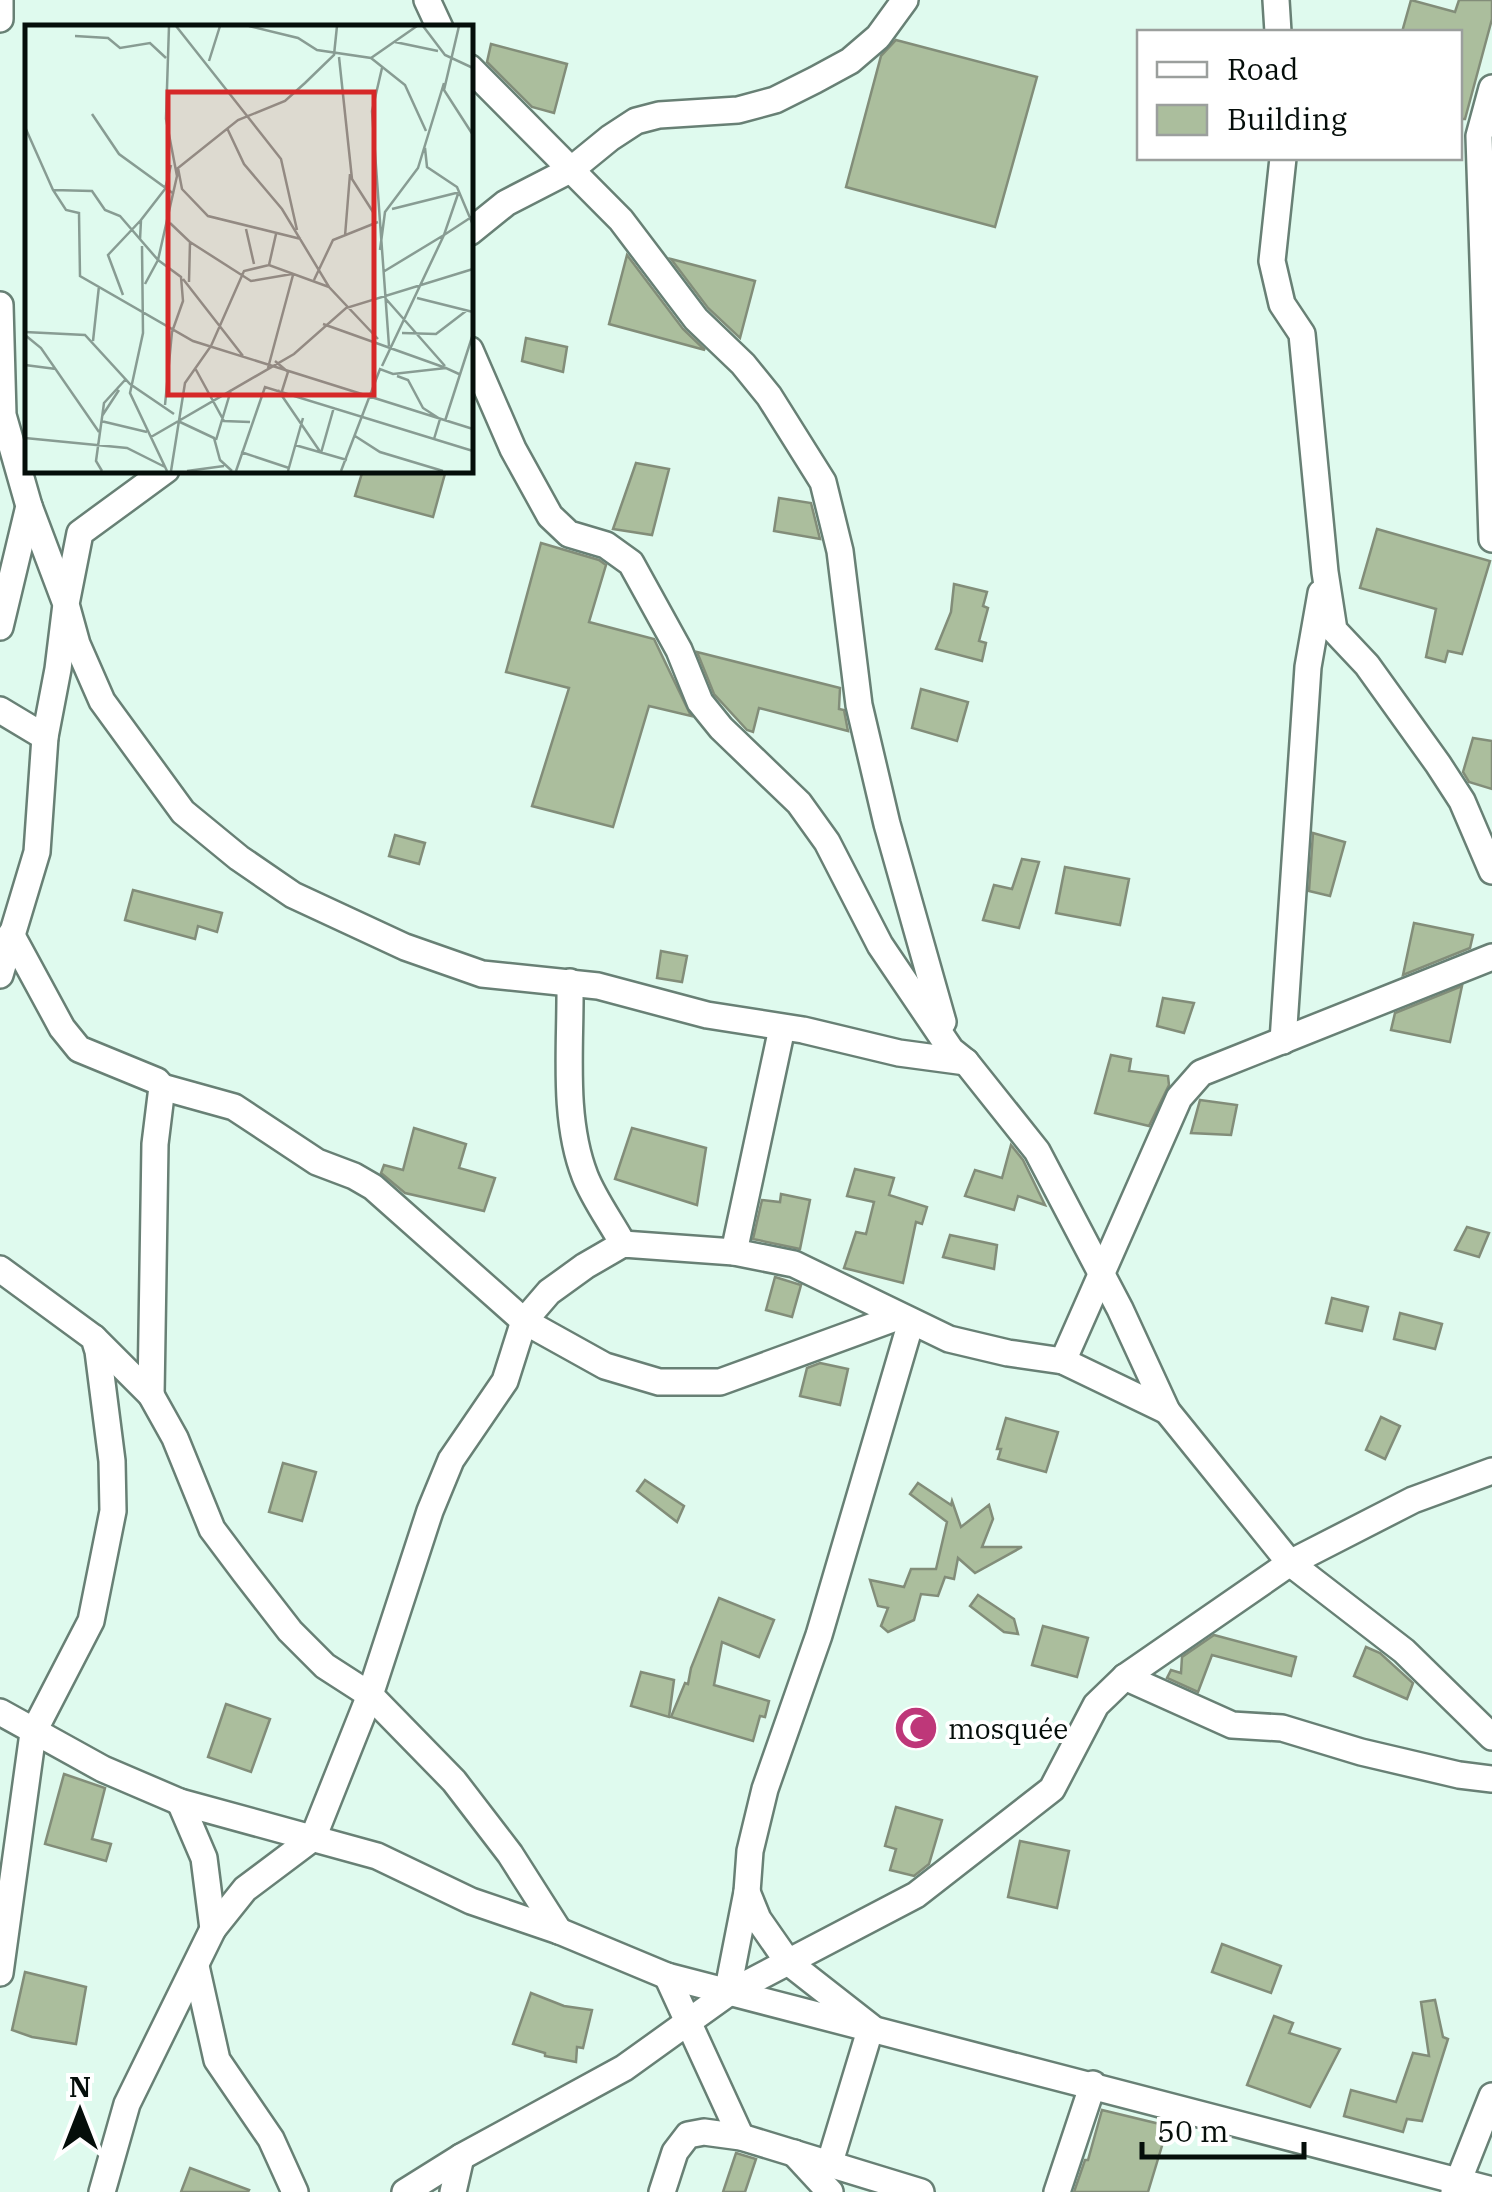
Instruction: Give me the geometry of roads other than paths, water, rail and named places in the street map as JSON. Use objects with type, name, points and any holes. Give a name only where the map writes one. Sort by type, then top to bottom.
[{"type":"street","points":[[0,0],[0,19]]},
{"type":"street","points":[[427,0],[439,25]]},
{"type":"street","points":[[472,230],[506,203],[572,170],[636,121],[658,115],[738,110],[775,100],[802,87],[850,61],[878,37],[904,0]]},
{"type":"street","points":[[1276,0],[1278,30]]},
{"type":"street","points":[[472,70],[621,220],[696,318],[769,396],[822,482],[840,551],[859,704],[887,824],[958,1056]]},
{"type":"street","points":[[1492,88],[1479,136],[1492,539]]},
{"type":"street","points":[[1283,160],[1272,261],[1282,304],[1302,334],[1334,630],[1368,665],[1446,776],[1462,802],[1492,871]]},
{"type":"street","points":[[0,306],[3,415],[29,506],[102,701],[183,812],[239,858],[327,913],[448,964],[482,974],[598,986],[707,1015],[899,1053],[958,1056]]},
{"type":"street","points":[[472,355],[513,449],[550,516],[569,534],[606,545],[630,563],[679,650],[700,702],[721,728],[799,803],[827,842],[880,945],[958,1056],[1037,1151],[1167,1411],[1290,1563],[1404,1650],[1492,1737]]},
{"type":"street","points":[[0,975],[37,852],[44,736],[80,533],[163,472]]},
{"type":"street","points":[[0,627],[29,506]]},
{"type":"street","points":[[1283,1041],[1308,667],[1325,572]]},
{"type":"street","points":[[0,710],[44,736]]},
{"type":"street","points":[[11,934],[62,1028],[79,1049],[157,1081],[162,1087],[234,1107],[317,1162],[354,1176],[373,1188],[524,1322],[605,1366],[659,1382],[720,1382],[905,1320]]},
{"type":"street","points":[[1063,1360],[1179,1098],[1201,1073],[1492,957]]},
{"type":"street","points":[[570,982],[572,1064],[568,1106],[585,1176],[623,1244]]},
{"type":"street","points":[[734,1252],[782,1028]]},
{"type":"street","points":[[151,1395],[155,1144],[162,1087]]},
{"type":"street","points":[[102,2192],[127,2104],[213,1929],[245,1889],[313,1838],[370,1695],[430,1511],[451,1460],[505,1381],[524,1322],[550,1292],[585,1266],[623,1244],[734,1252],[794,1264],[949,1339],[1008,1353],[1063,1360],[1167,1411]]},
{"type":"street","points":[[0,1269],[94,1338],[151,1395],[175,1438],[212,1529],[223,1544],[290,1631],[325,1666],[370,1695],[454,1780],[510,1854],[559,1931]]},
{"type":"street","points":[[727,1994],[747,1892],[750,1851],[765,1789],[820,1635],[905,1320]]},
{"type":"street","points":[[0,1973],[33,1732],[91,1622],[113,1512],[112,1461],[94,1338]]},
{"type":"street","points":[[406,2192],[461,2156],[624,2068],[727,1994],[916,1894],[1052,1789],[1096,1705],[1126,1677],[1290,1563],[1412,1500],[1492,1471]]},
{"type":"street","points":[[1126,1677],[1232,1725],[1282,1728],[1361,1752],[1492,1779]]},
{"type":"street","points":[[0,1712],[103,1769],[180,1802],[377,1856],[471,1901],[559,1931],[667,1976],[1093,2084],[1456,2186],[1492,2190]]},
{"type":"street","points":[[180,1802],[204,1858],[213,1929]]},
{"type":"street","points":[[747,1892],[758,1919],[788,1962],[871,2026]]},
{"type":"street","points":[[196,1966],[217,2060],[272,2140],[295,2192]]},
{"type":"street","points":[[667,1976],[741,2136]]},
{"type":"street","points":[[830,2162],[871,2026]]},
{"type":"street","points":[[1057,2192],[1093,2084]]},
{"type":"street","points":[[704,2132],[720,2092]]},
{"type":"street","points":[[1456,2186],[1492,2096]]},
{"type":"street","points":[[662,2192],[676,2152],[688,2135],[704,2132],[741,2136],[921,2192]]},
{"type":"street","points":[[794,2153],[830,2192]]},
{"type":"street","points":[[453,2192],[461,2156]]},
{"type":"place","name":"mosquée","points":[[916,1728]]}]
